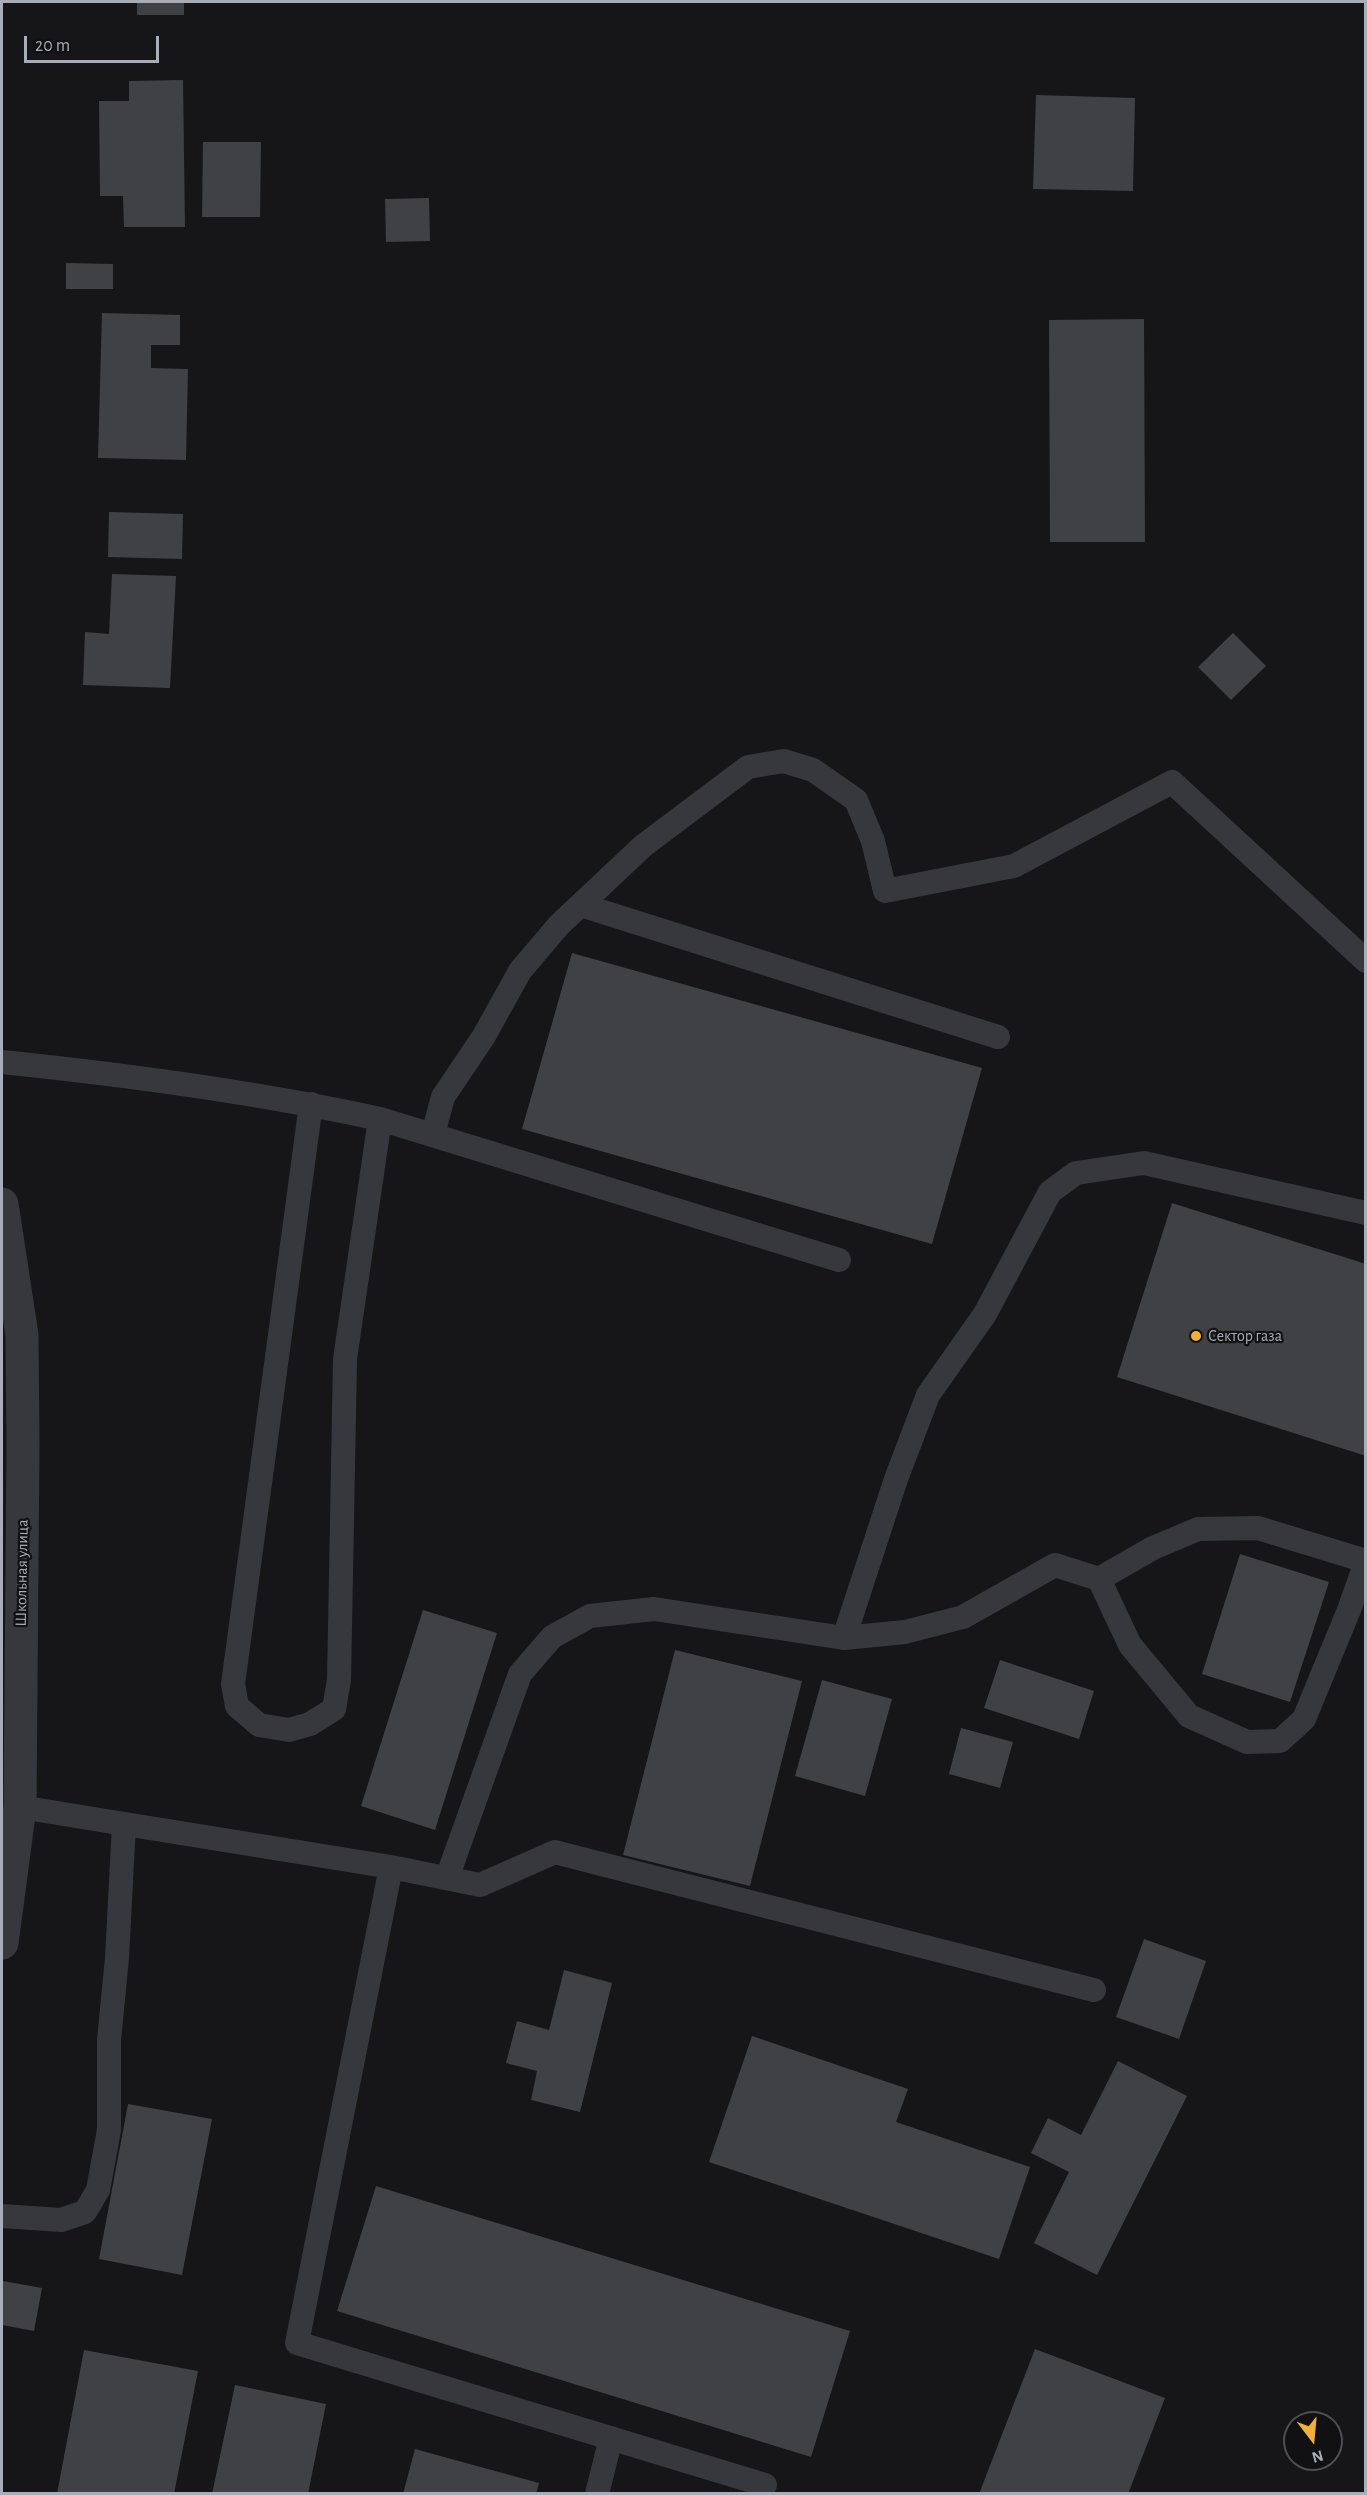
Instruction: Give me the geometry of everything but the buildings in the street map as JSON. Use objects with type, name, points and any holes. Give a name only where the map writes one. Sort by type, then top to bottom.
[{"type":"street","name":"Школьная улица","points":[[2,1204],[22,1335],[20,1807],[2,1943]]},
{"type":"lane","points":[[433,1134],[443,1097],[484,1036],[520,970],[558,925],[643,846],[748,767],[784,761],[813,770],[856,800],[873,841],[885,891],[1014,866],[1172,782],[1365,961]]},
{"type":"lane","points":[[581,905],[998,1037]]},
{"type":"lane","points":[[2,1062],[82,1070],[311,1104],[380,1119],[839,1260]]},
{"type":"lane","points":[[311,1104],[233,1684],[237,1706],[259,1725],[289,1730],[310,1724],[334,1709],[339,1680],[345,1359],[380,1119]]},
{"type":"lane","points":[[844,1638],[896,1479],[928,1395],[985,1314],[1050,1192],[1076,1173],[1144,1163],[1365,1213]]},
{"type":"lane","points":[[447,1878],[520,1674],[552,1637],[590,1616],[654,1609],[844,1638],[905,1632],[963,1617],[1054,1564],[1099,1579],[1130,1645],[1189,1716],[1247,1742],[1280,1741],[1304,1719],[1349,1610],[1365,1562],[1258,1528],[1198,1529],[1153,1548],[1099,1579]]},
{"type":"lane","points":[[20,1807],[391,1867],[480,1885],[555,1852],[1094,1990]]},
{"type":"lane","points":[[2,2216],[61,2220],[85,2212],[98,2190],[109,2130],[109,2040],[117,1958],[124,1824]]},
{"type":"lane","points":[[391,1867],[297,2343],[765,2485]]},
{"type":"lane","points":[[597,2493],[611,2438]]},
{"type":"place","name":"Сектор газа","points":[[1196,1336]]}]
